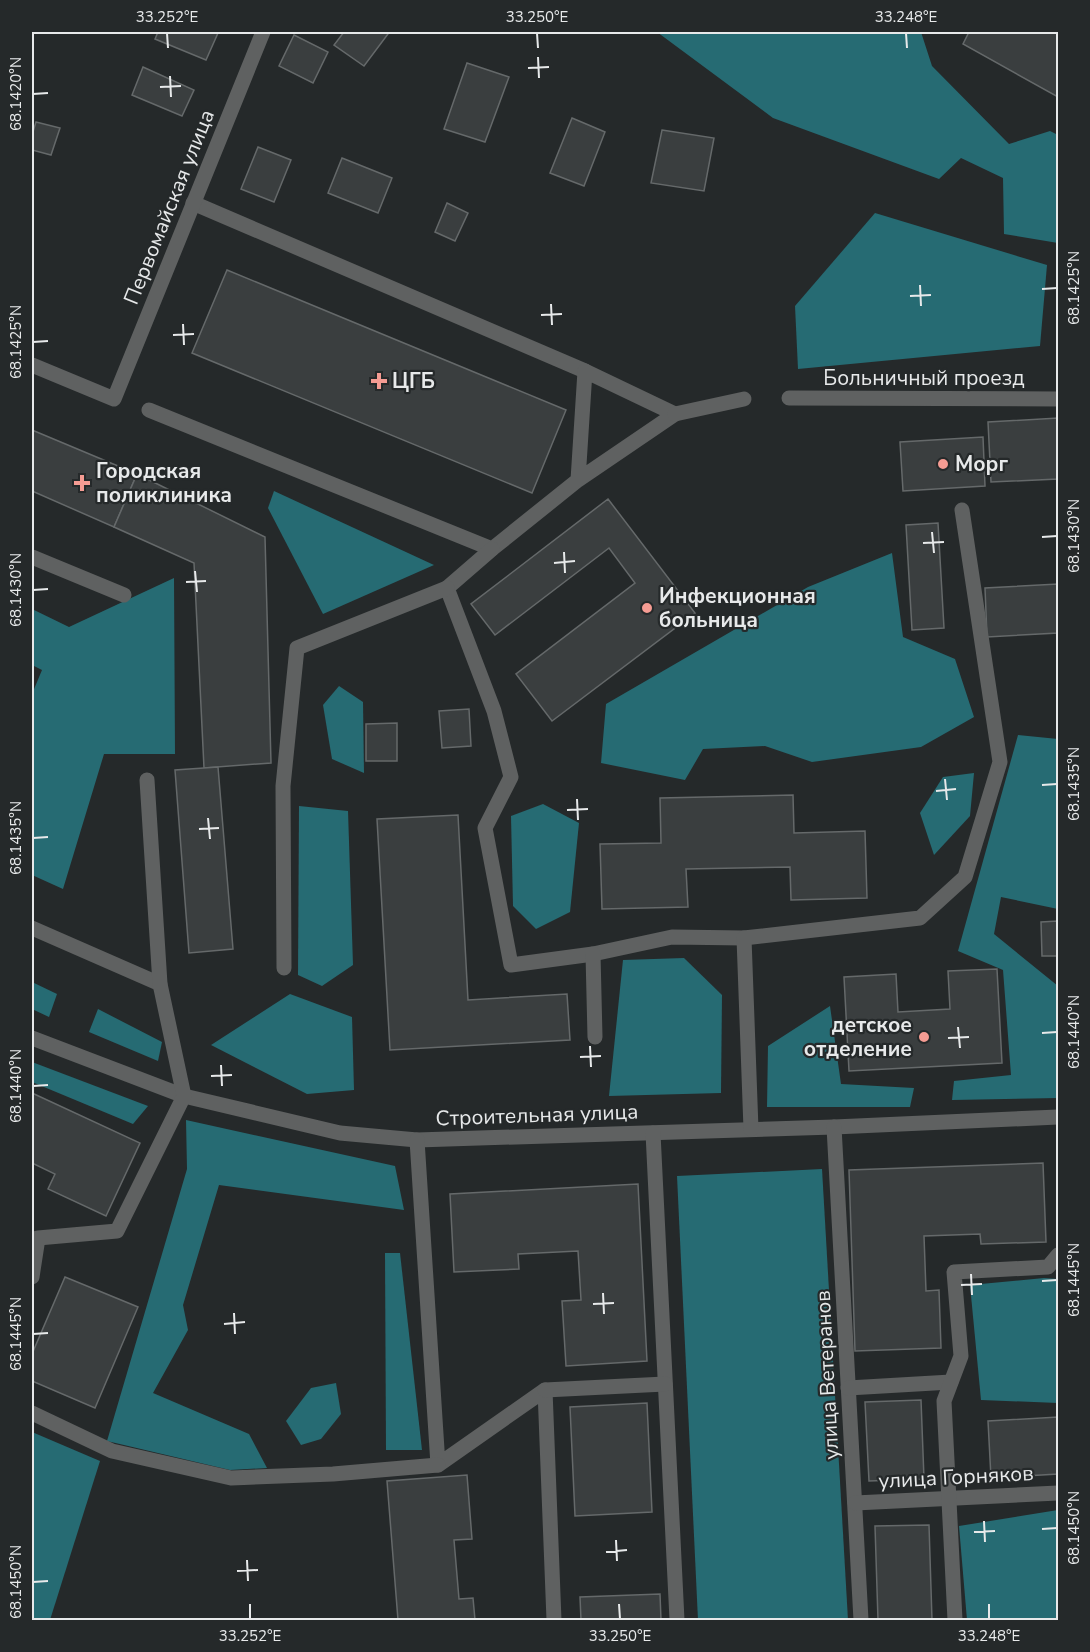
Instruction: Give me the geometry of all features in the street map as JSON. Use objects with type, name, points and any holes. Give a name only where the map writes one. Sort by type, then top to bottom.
[{"type":"street","name":"Первомайская улица","points":[[32,365],[114,399],[263,32]]},
{"type":"street","points":[[193,203],[585,371],[675,414]]},
{"type":"street","points":[[578,480],[585,371]]},
{"type":"street","name":"Больничный проезд","points":[[789,398],[1059,399]]},
{"type":"street","points":[[284,968],[283,786],[297,648],[447,588],[578,480],[675,414],[744,399]]},
{"type":"street","points":[[149,410],[492,549]]},
{"type":"street","points":[[447,588],[494,711],[511,777],[485,828],[511,965],[593,954],[672,937],[744,938],[920,918],[965,877],[1000,762],[962,510]]},
{"type":"street","points":[[32,557],[124,595]]},
{"type":"street","points":[[32,1277],[38,1238],[117,1231],[184,1096],[160,984],[147,780]]},
{"type":"street","points":[[32,928],[160,984]]},
{"type":"street","points":[[744,938],[751,1129]]},
{"type":"street","points":[[593,954],[595,1037]]},
{"type":"street","name":"Строительная улица","points":[[32,1038],[184,1096],[340,1133],[417,1140],[834,1127],[1059,1117]]},
{"type":"street","name":"улица Ветеранов","points":[[834,1127],[861,1620]]},
{"type":"street","points":[[653,1132],[677,1620]]},
{"type":"street","points":[[417,1140],[438,1465]]},
{"type":"street","points":[[955,1620],[944,1401],[960,1356],[954,1272],[1048,1267],[1059,1255]]},
{"type":"street","points":[[848,1388],[951,1382]]},
{"type":"street","points":[[32,1413],[112,1451],[231,1478],[333,1474],[438,1465],[545,1390],[665,1384]]},
{"type":"street","points":[[545,1390],[554,1620]]},
{"type":"street","name":"улица Горняков","points":[[855,1503],[1059,1493]]},
{"type":"shaded area","points":[[657,32],[921,32],[932,66],[1009,144],[1050,131],[1058,135],[1058,243],[1004,234],[1003,178],[961,158],[939,179],[773,118]]},
{"type":"shaded area","points":[[875,213],[1047,265],[1040,346],[798,369],[795,306]]},
{"type":"shaded area","points":[[274,491],[434,565],[323,614],[268,508]]},
{"type":"shaded area","points":[[892,553],[903,637],[955,659],[974,717],[921,747],[812,762],[765,746],[703,749],[685,780],[601,763],[606,704],[808,587]]},
{"type":"shaded area","points":[[174,578],[175,754],[104,754],[63,889],[32,875],[32,694],[42,670],[32,665],[32,609],[69,627]]},
{"type":"shaded area","points":[[339,686],[363,702],[364,773],[332,759],[323,705]]},
{"type":"shaded area","points":[[1018,735],[1058,739],[1058,909],[1001,897],[994,934],[1058,986],[1058,1098],[952,1100],[954,1081],[1011,1075],[1003,970],[958,951]]},
{"type":"shaded area","points":[[974,773],[970,816],[934,855],[920,813],[943,777]]},
{"type":"shaded area","points":[[543,804],[579,823],[570,912],[536,929],[513,906],[511,816]]},
{"type":"shaded area","points":[[299,806],[348,811],[353,965],[322,986],[298,975]]},
{"type":"shaded area","points":[[684,958],[722,995],[721,1093],[609,1096],[623,960]]},
{"type":"shaded area","points":[[32,982],[57,994],[49,1017],[32,1009]]},
{"type":"shaded area","points":[[290,994],[352,1017],[354,1090],[307,1094],[211,1045]]},
{"type":"shaded area","points":[[830,1006],[841,1084],[914,1088],[910,1107],[767,1107],[768,1046]]},
{"type":"shaded area","points":[[98,1009],[162,1042],[158,1061],[89,1032]]},
{"type":"shaded area","points":[[32,1062],[148,1106],[133,1124],[32,1082]]},
{"type":"shaded area","points":[[186,1120],[395,1166],[404,1210],[219,1185],[183,1305],[188,1330],[153,1393],[249,1434],[267,1468],[230,1470],[107,1441],[187,1169]]},
{"type":"shaded area","points":[[822,1169],[848,1620],[698,1620],[677,1176]]},
{"type":"shaded area","points":[[385,1253],[400,1253],[422,1450],[386,1450]]},
{"type":"shaded area","points":[[1044,1278],[1058,1279],[1058,1403],[981,1400],[970,1285]]},
{"type":"shaded area","points":[[336,1383],[341,1414],[321,1439],[301,1445],[286,1421],[311,1388]]},
{"type":"shaded area","points":[[32,1432],[100,1461],[50,1620],[32,1620]]},
{"type":"shaded area","points":[[1058,1510],[1058,1620],[967,1620],[959,1526]]},
{"type":"building","points":[[158,32],[218,33],[206,60],[155,39]]},
{"type":"building","points":[[344,32],[385,32],[388,34],[364,66],[334,45]]},
{"type":"building","points":[[969,32],[1058,32],[1058,97],[963,44]]},
{"type":"building","points":[[294,35],[328,52],[313,83],[279,66]]},
{"type":"building","points":[[467,63],[509,77],[485,142],[444,129]]},
{"type":"building","points":[[143,67],[194,90],[182,116],[132,95]]},
{"type":"building","points":[[572,118],[605,132],[584,186],[550,173]]},
{"type":"building","points":[[36,122],[60,128],[51,155],[32,150],[32,135]]},
{"type":"building","points":[[662,130],[714,138],[704,191],[651,183]]},
{"type":"building","points":[[258,147],[291,160],[274,202],[241,189]]},
{"type":"building","points":[[342,158],[392,178],[378,213],[328,193]]},
{"type":"building","points":[[447,203],[468,213],[455,241],[435,232]]},
{"type":"building","name":"ЦГБ","points":[[227,270],[566,410],[532,493],[192,353]]},
{"type":"building","points":[[1058,418],[1058,479],[991,482],[988,422]]},
{"type":"building","name":"Городская поликлиника","points":[[32,430],[137,474],[114,527],[32,491]]},
{"type":"building","name":"Морг","points":[[983,437],[985,486],[903,491],[900,442]]},
{"type":"building","points":[[137,474],[265,537],[271,763],[204,768],[194,563],[114,527]]},
{"type":"building","name":"Инфекционная больница","points":[[608,499],[695,613],[552,721],[516,674],[635,583],[609,548],[495,635],[471,604]]},
{"type":"building","points":[[938,523],[944,628],[912,630],[906,525]]},
{"type":"building","points":[[1058,584],[1058,633],[987,637],[985,588]]},
{"type":"building","points":[[469,709],[471,746],[442,748],[439,711]]},
{"type":"building","points":[[397,723],[397,761],[366,761],[366,724]]},
{"type":"building","points":[[218,767],[233,949],[189,953],[175,770]]},
{"type":"building","points":[[793,795],[794,833],[865,831],[867,898],[791,900],[790,867],[686,869],[688,907],[602,909],[600,844],[661,843],[660,798]]},
{"type":"building","points":[[458,815],[468,1000],[567,994],[570,1040],[390,1050],[377,819]]},
{"type":"building","points":[[1058,921],[1058,956],[1042,956],[1041,922]]},
{"type":"building","name":"детское отделение","points":[[997,969],[1002,1063],[849,1071],[844,977],[896,974],[898,1012],[950,1009],[948,971]]},
{"type":"building","points":[[32,1093],[140,1143],[106,1216],[48,1189],[55,1174],[32,1163]]},
{"type":"building","points":[[1043,1163],[1046,1242],[981,1244],[980,1234],[924,1236],[926,1291],[939,1290],[941,1348],[855,1351],[849,1170]]},
{"type":"building","points":[[638,1184],[647,1361],[566,1366],[562,1301],[581,1300],[578,1251],[518,1254],[519,1269],[454,1272],[450,1194]]},
{"type":"building","points":[[65,1277],[138,1307],[95,1408],[32,1381],[32,1354]]},
{"type":"building","points":[[921,1400],[924,1479],[869,1481],[865,1402]]},
{"type":"building","points":[[647,1403],[652,1512],[575,1516],[570,1407]]},
{"type":"building","points":[[1058,1417],[1058,1474],[991,1478],[988,1421]]},
{"type":"building","points":[[467,1475],[472,1539],[454,1540],[459,1599],[473,1598],[475,1620],[398,1620],[387,1481]]},
{"type":"building","points":[[929,1525],[932,1620],[878,1620],[875,1526]]},
{"type":"building","points":[[660,1594],[661,1620],[581,1620],[580,1597]]},
{"type":"place","name":"ЦГБ","points":[[379,381]]},
{"type":"place","name":"Морг","points":[[943,464]]},
{"type":"place","name":"Городская поликлиника","points":[[82,483]]},
{"type":"place","name":"Инфекционная больница","points":[[647,608]]},
{"type":"place","name":"детское отделение","points":[[924,1037]]}]
